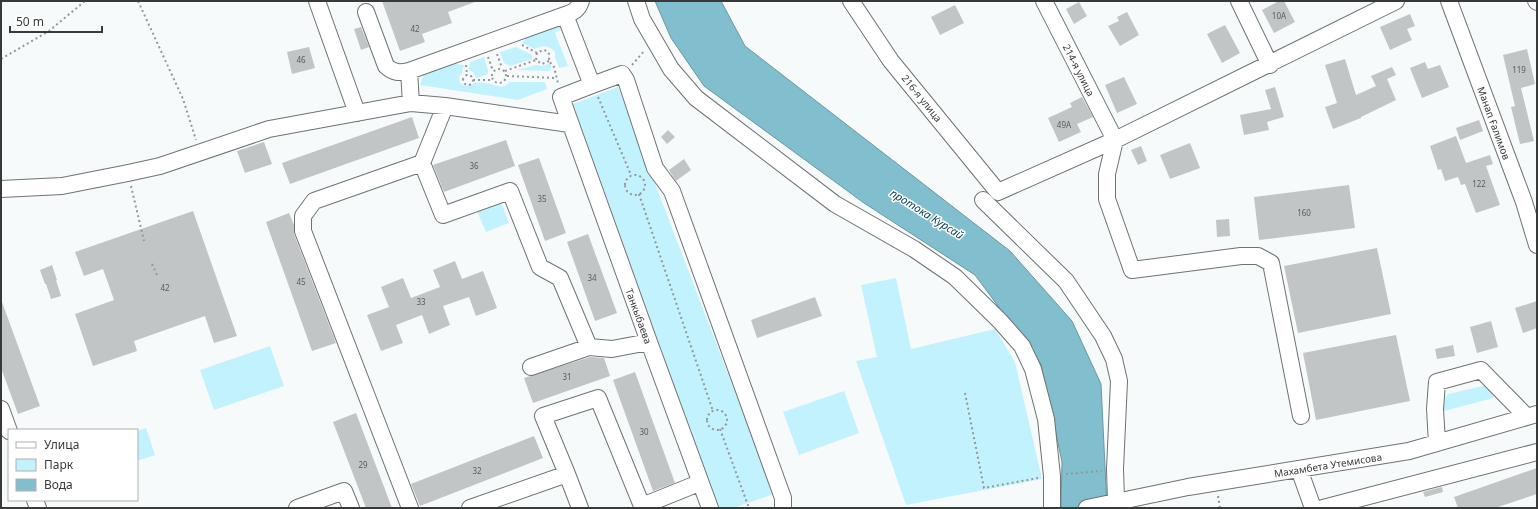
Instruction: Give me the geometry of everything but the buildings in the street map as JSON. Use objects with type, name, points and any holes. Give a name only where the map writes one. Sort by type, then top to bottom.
[{"type":"street","points":[[317,1],[357,113]]},
{"type":"street","points":[[366,12],[386,66],[392,71],[400,73],[565,15],[575,11],[579,7],[581,1]]},
{"type":"street","points":[[636,1],[642,19],[671,69],[696,98],[835,204],[914,249],[955,277],[1000,321],[1022,346],[1033,369],[1046,419],[1052,476],[1052,508]]},
{"type":"street","name":"216-я улица","points":[[850,1],[892,61],[998,192],[1115,140]]},
{"type":"street","name":"214-я улица","points":[[1044,1],[1115,140]]},
{"type":"street","points":[[1239,1],[1270,64]]},
{"type":"street","points":[[1301,416],[1271,263],[1258,256],[1241,256],[1132,270],[1106,199],[1106,174],[1115,140],[1396,1]]},
{"type":"street","name":"Манап Ғалимов","points":[[1449,1],[1524,202],[1537,245]]},
{"type":"street","points":[[565,15],[592,85]]},
{"type":"street","points":[[409,71],[411,103]]},
{"type":"street","points":[[561,97],[622,74],[626,80],[655,168],[672,191],[784,498],[783,508]]},
{"type":"street","name":"Танкыбаева","points":[[561,97],[710,508]]},
{"type":"street","points":[[1,188],[62,186],[128,173],[160,166],[269,129],[411,103],[445,106],[570,124]]},
{"type":"street","points":[[445,106],[422,163],[443,215],[510,191],[540,267],[560,278],[589,347]]},
{"type":"street","points":[[410,508],[303,231],[304,216],[314,201],[422,163]]},
{"type":"street","points":[[984,200],[1066,281],[1103,336],[1114,359],[1119,381],[1115,469],[1116,501]]},
{"type":"street","points":[[531,367],[589,347],[612,349],[649,342]]},
{"type":"street","points":[[1437,443],[1435,409],[1437,382],[1481,370],[1532,415]]},
{"type":"street","points":[[580,508],[543,416],[598,398],[638,507],[700,483]]},
{"type":"street","points":[[1,409],[8,429]]},
{"type":"street","name":"Махамбета Утемисова","points":[[1087,508],[1116,501],[1188,488],[1409,452],[1532,415]]},
{"type":"street","points":[[1323,508],[1537,452]]},
{"type":"street","points":[[1300,469],[1313,508]]},
{"type":"street","points":[[470,508],[567,474]]},
{"type":"street","points":[[297,508],[344,491],[351,508]]},
{"type":"path","points":[[1,59],[49,31],[85,1]]},
{"type":"path","points":[[138,1],[183,99],[199,153]]},
{"type":"path","points":[[622,74],[635,63],[645,51],[651,34]]},
{"type":"path","points":[[536,60],[537,53],[543,50],[547,51],[549,54],[549,61],[554,67],[561,97]]},
{"type":"path","points":[[536,60],[542,64],[549,61]]},
{"type":"path","points":[[505,71],[536,60]]},
{"type":"path","points":[[473,80],[469,85],[463,82],[463,79],[467,75],[472,77],[473,80],[493,80],[497,83],[502,83],[506,80],[507,76],[502,68],[497,68],[493,71],[493,80]]},
{"type":"path","points":[[507,76],[556,78]]},
{"type":"path","points":[[592,85],[596,91],[631,175]]},
{"type":"path","points":[[128,173],[144,241]]},
{"type":"path","points":[[631,175],[640,176],[644,181],[644,187],[639,194]]},
{"type":"path","points":[[631,175],[625,183],[626,190],[632,194],[639,194]]},
{"type":"path","points":[[639,194],[713,411]]},
{"type":"path","points":[[152,264],[157,275]]},
{"type":"path","points":[[965,393],[984,488],[1052,476],[1106,470]]},
{"type":"path","points":[[713,411],[722,412],[726,416],[726,423],[720,429],[714,429],[708,425],[708,415],[713,411]]},
{"type":"path","points":[[720,429],[749,508]]},
{"type":"green space","points":[[559,22],[563,28],[555,33],[568,66],[559,68],[555,57],[555,52],[550,48],[543,46],[535,49],[522,43],[530,33]]},
{"type":"green space","points":[[516,47],[532,55],[532,59],[510,66],[504,63],[500,52]]},
{"type":"green space","points":[[484,57],[488,74],[476,78],[473,72],[469,70],[470,62]]},
{"type":"green space","points":[[448,63],[464,65],[462,73],[459,77],[460,83],[465,86],[478,83],[502,87],[509,82],[545,82],[547,89],[518,100],[420,85],[425,71]]},
{"type":"green space","points":[[551,63],[550,71],[516,70],[536,65],[543,66]]},
{"type":"green space","points":[[618,87],[774,494],[733,508],[718,508],[573,104]]},
{"type":"green space","points":[[501,202],[509,223],[486,232],[477,211]]},
{"type":"green space","points":[[896,278],[911,349],[995,329],[1015,362],[1042,479],[906,505],[856,361],[877,357],[861,285]]},
{"type":"green space","points":[[270,346],[284,386],[214,410],[200,370]]},
{"type":"green space","points":[[1487,385],[1494,390],[1493,398],[1441,412],[1443,400],[1448,394]]},
{"type":"green space","points":[[844,391],[859,433],[799,455],[783,412]]},
{"type":"green space","points":[[146,428],[155,455],[138,461],[138,431]]},
{"type":"water","name":"протока Курсай","points":[[655,1],[721,1],[745,46],[1010,251],[1072,321],[1101,384],[1107,508],[1061,508],[1062,462],[1041,364],[975,275],[864,203],[704,86],[671,38]]}]
